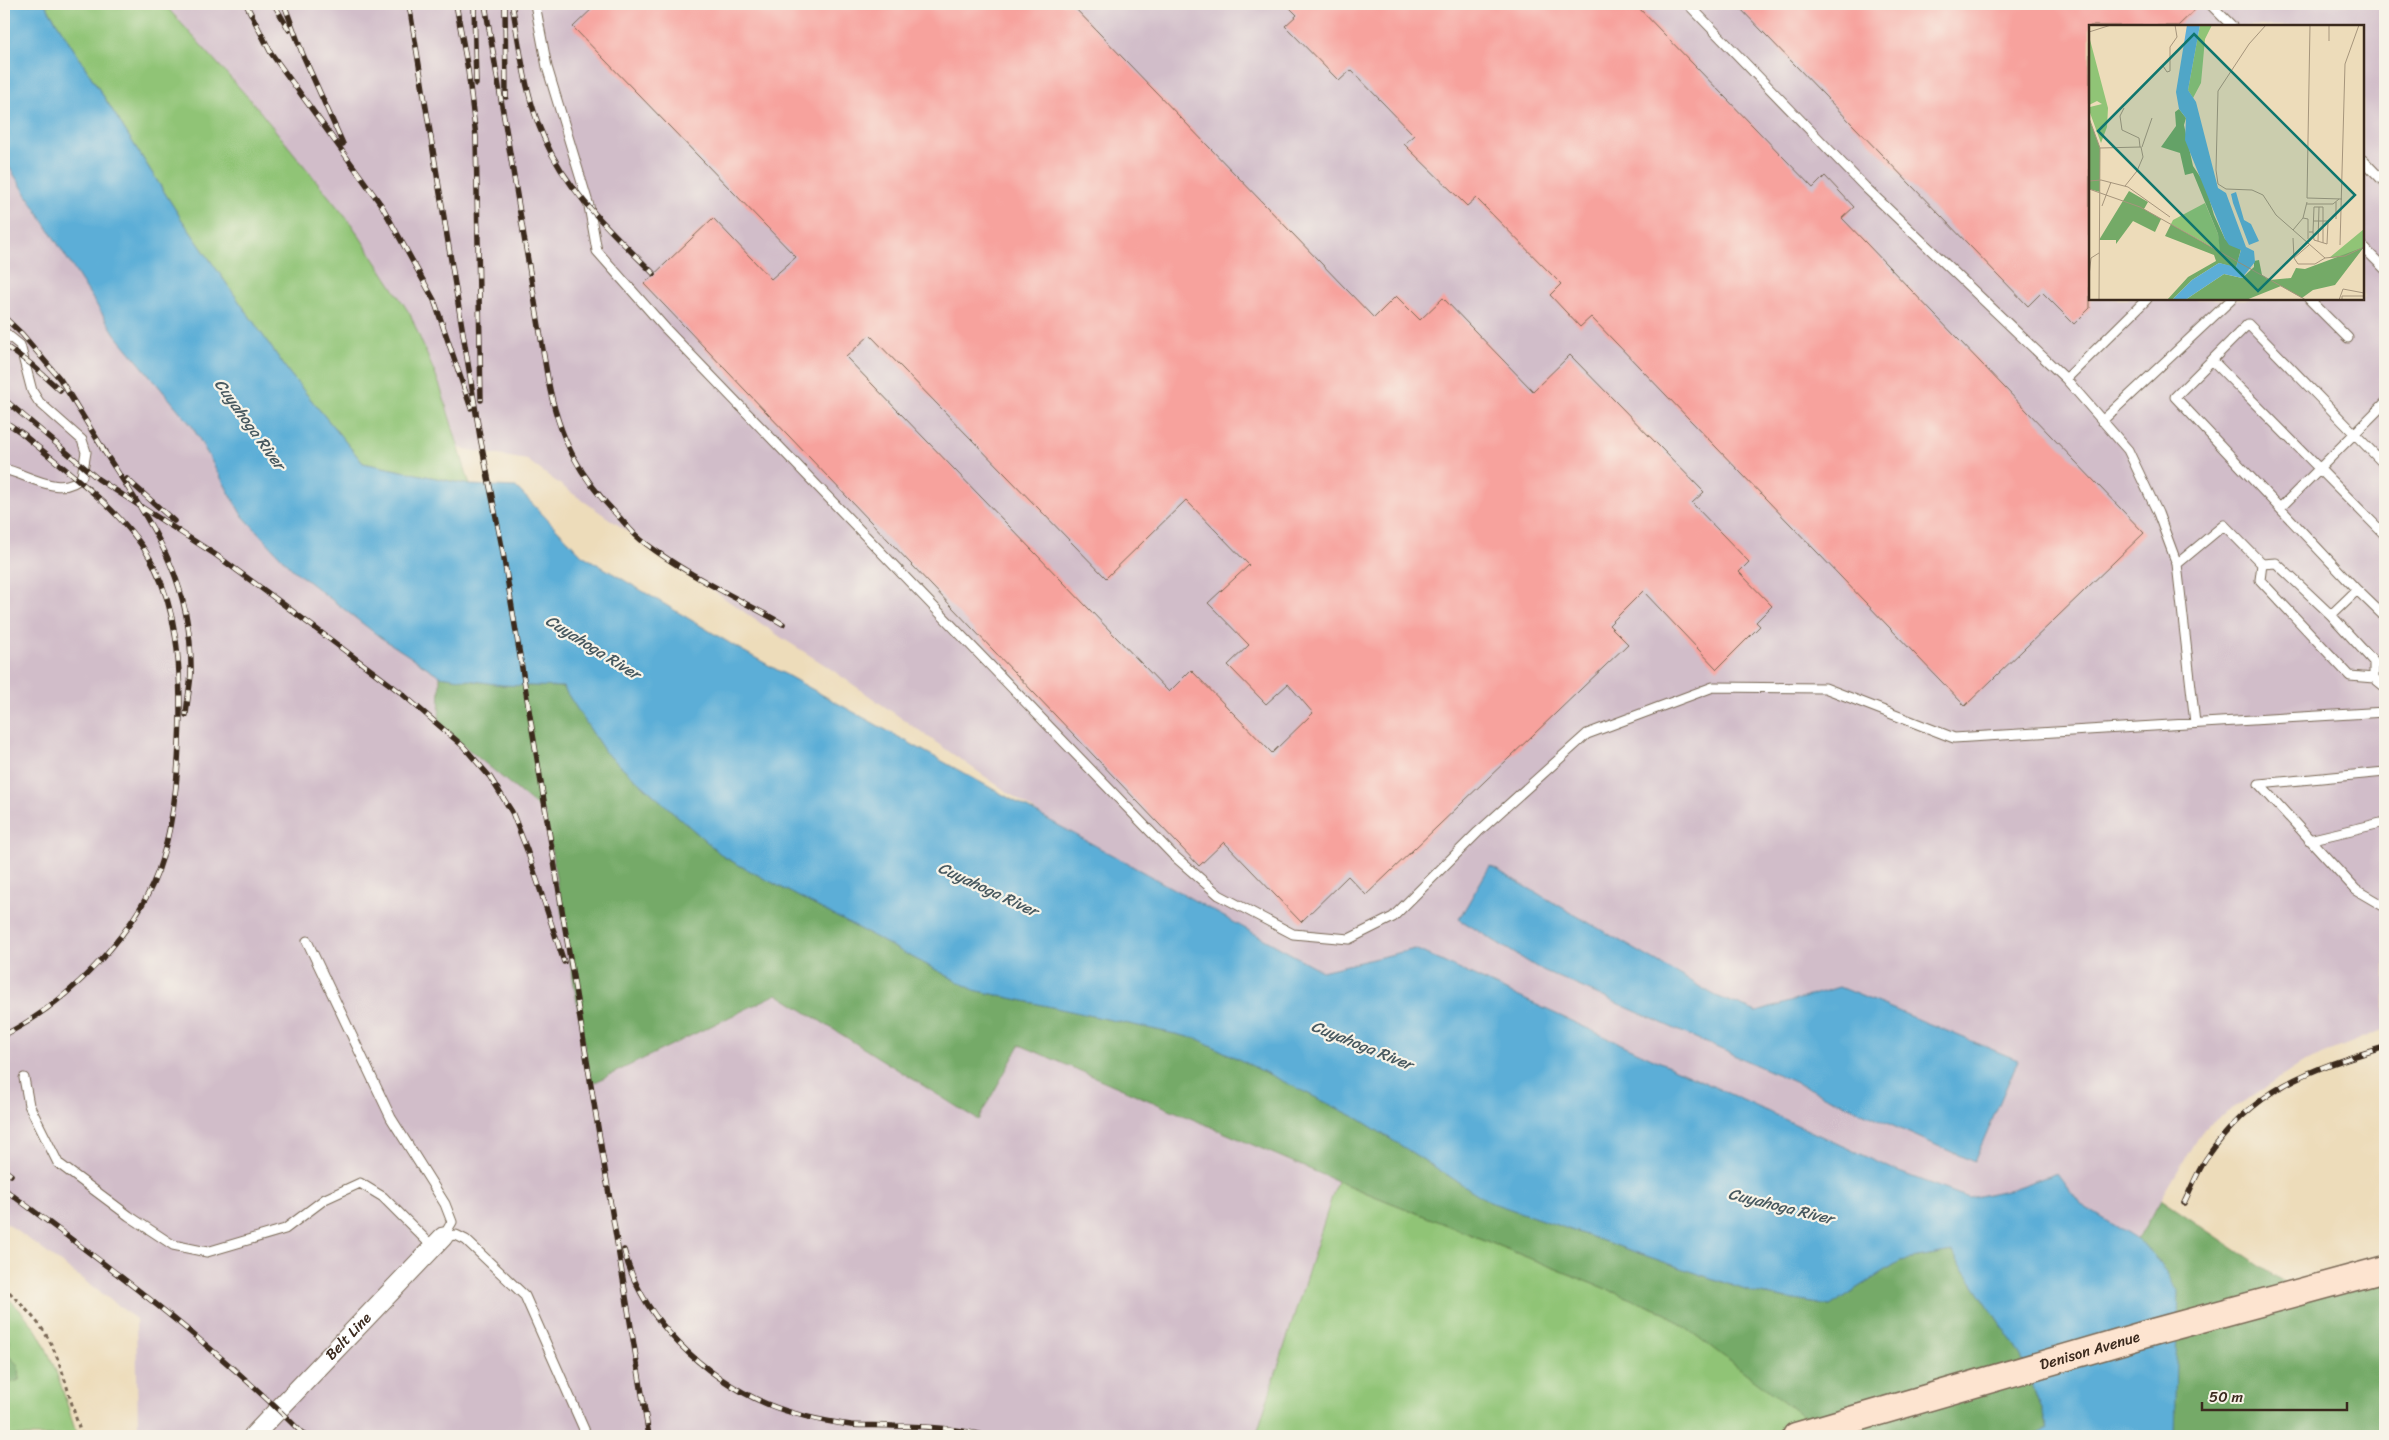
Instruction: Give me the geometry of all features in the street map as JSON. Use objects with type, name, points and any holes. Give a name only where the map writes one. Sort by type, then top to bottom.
[{"type":"main road","name":"Denison Avenue","points":[[1796,1436],[2153,1332],[2385,1269]]},
{"type":"street","name":"Belt Line","points":[[253,1436],[438,1242]]},
{"type":"lane","points":[[536,4],[547,67],[589,206],[597,251],[666,329],[1173,855],[1219,895],[1293,934],[1349,939],[1393,917],[1478,832],[1587,734],[1713,687],[1825,688],[1954,738],[2385,712]]},
{"type":"lane","points":[[1688,4],[1865,187],[2066,379],[2128,450],[2158,513],[2177,564],[2195,723]]},
{"type":"lane","points":[[2210,4],[2231,25]]},
{"type":"lane","points":[[2364,161],[2385,184]]},
{"type":"lane","points":[[2364,247],[2385,269]]},
{"type":"lane","points":[[2066,379],[2146,300]]},
{"type":"lane","points":[[2102,421],[2231,300]]},
{"type":"lane","points":[[2310,300],[2348,338]]},
{"type":"lane","points":[[2385,465],[2248,324],[2175,397],[2385,618]]},
{"type":"lane","points":[[4,332],[20,345],[32,391],[39,402],[77,434],[86,452],[82,476],[70,484],[46,485],[13,470],[4,469]]},
{"type":"lane","points":[[2212,360],[2385,534]]},
{"type":"lane","points":[[2280,508],[2385,402]]},
{"type":"lane","points":[[2177,564],[2224,525],[2262,564],[2276,563],[2331,615],[2374,662],[2374,678]]},
{"type":"lane","points":[[2262,564],[2260,580],[2350,676],[2374,678],[2385,687]]},
{"type":"lane","points":[[2331,615],[2357,590]]},
{"type":"lane","points":[[2385,772],[2259,784],[2356,890],[2385,907]]},
{"type":"lane","points":[[2309,840],[2385,822]]},
{"type":"lane","points":[[306,941],[391,1118],[446,1204],[452,1222],[438,1242]]},
{"type":"lane","points":[[24,1078],[29,1105],[58,1163],[129,1216],[173,1245],[207,1252],[286,1229],[324,1199],[360,1183],[383,1197],[438,1242]]},
{"type":"lane","points":[[438,1242],[456,1235],[466,1240],[525,1296],[587,1436]]},
{"type":"path","points":[[4,1286],[42,1328],[48,1338],[62,1368],[82,1436]]},
{"type":"shaded area","points":[[164,4],[2385,4],[2385,1029],[2306,1061],[2203,1128],[2137,1240],[2080,1204],[2057,1173],[2012,1189],[1969,1198],[1899,1172],[1415,949],[1322,971],[1043,817],[825,665],[782,638],[569,491],[527,460],[458,448],[440,386],[410,314],[254,104]]},
{"type":"shaded area","points":[[4,159],[115,334],[192,426],[241,514],[292,569],[380,637],[440,676],[439,725],[545,813],[591,1084],[777,994],[978,1120],[1020,1045],[1337,1181],[1256,1436],[141,1436],[138,1430],[136,1319],[4,1221]]},
{"type":"green space","points":[[45,4],[164,4],[254,104],[352,225],[410,314],[440,386],[470,485],[363,463],[290,374],[182,220]]},
{"type":"green space","points":[[440,676],[502,685],[563,687],[605,752],[724,857],[974,990],[1198,1039],[1359,1119],[1490,1202],[1754,1293],[1830,1306],[1900,1261],[1952,1252],[2022,1356],[2048,1429],[2033,1436],[1796,1436],[1820,1429],[1666,1313],[1337,1181],[1020,1045],[978,1120],[777,994],[591,1084],[545,813],[439,725]]},
{"type":"green space","points":[[1337,1181],[1666,1313],[1821,1429],[1796,1436],[1256,1436]]},
{"type":"green space","points":[[2161,1199],[2300,1293],[2385,1269],[2385,1436],[2174,1436],[2174,1388],[2137,1240]]},
{"type":"green space","points":[[4,1294],[23,1313],[39,1335],[61,1384],[77,1436],[4,1436],[4,1385],[19,1380],[18,1365],[7,1354],[9,1341],[4,1339]]},
{"type":"green space","points":[[4,1339],[10,1341],[7,1354],[18,1365],[19,1380],[4,1385]]},
{"type":"water","name":"Cuyahoga River","points":[[4,4],[45,4],[182,220],[290,374],[363,463],[470,485],[516,487],[582,555],[743,651],[1322,971],[1415,949],[1899,1172],[1969,1198],[2012,1189],[2057,1173],[2080,1204],[2146,1245],[2178,1290],[2174,1436],[2033,1436],[2048,1429],[2022,1356],[1952,1252],[1900,1261],[1830,1306],[1754,1293],[1490,1202],[1359,1119],[1198,1039],[974,990],[724,857],[605,752],[563,687],[502,685],[440,676],[380,637],[292,569],[241,514],[192,426],[115,334],[4,159]]},
{"type":"water","points":[[1490,866],[1716,996],[1757,1012],[1839,987],[2018,1060],[1974,1162],[1538,968],[1459,919]]},
{"type":"building","points":[[597,4],[1071,4],[1374,318],[1396,296],[1420,320],[1443,298],[1533,391],[1570,355],[1704,492],[1692,503],[1749,562],[1739,572],[1772,606],[1756,622],[1760,626],[1717,669],[1643,591],[1609,625],[1628,644],[1366,895],[1348,876],[1301,922],[1224,842],[1199,866],[644,284],[713,218],[771,279],[796,257],[573,27]],"holes":[[[870,335],[1106,578],[1186,500],[1249,565],[1208,603],[1249,645],[1228,665],[1266,704],[1288,684],[1313,713],[1272,753],[1191,670],[1169,692],[846,357]]]},
{"type":"building","points":[[1286,4],[1635,4],[1813,188],[1825,176],[1854,207],[1842,218],[2144,533],[1965,706],[1591,317],[1580,327],[1550,295],[1561,284],[1476,198],[1467,206],[1404,144],[1414,135],[1351,70],[1339,81],[1285,26],[1297,15]]},
{"type":"building","points":[[1736,4],[2201,4],[2179,25],[2089,25],[2090,308],[2074,324],[2042,292],[2028,306]]},
{"type":"railway","points":[[246,4],[271,53],[382,206],[434,300],[471,408]]},
{"type":"railway","points":[[274,4],[289,30]]},
{"type":"railway","points":[[284,4],[303,55],[343,144]]},
{"type":"railway","points":[[409,4],[480,437],[502,547],[649,1436]]},
{"type":"railway","points":[[456,4],[468,70],[476,137],[481,400]]},
{"type":"railway","points":[[474,4],[476,84]]},
{"type":"railway","points":[[485,4],[548,380],[558,420],[573,456],[593,488],[642,541],[695,576],[783,624]]},
{"type":"railway","points":[[505,4],[506,97]]},
{"type":"railway","points":[[512,4],[532,106],[537,122],[554,158],[565,176],[592,211],[654,274]]},
{"type":"railway","points":[[4,317],[22,334],[60,379],[105,452]]},
{"type":"railway","points":[[4,345],[31,364],[60,390]]},
{"type":"railway","points":[[4,399],[98,479],[216,555],[283,604],[400,692],[463,746],[490,777],[512,812],[527,850],[564,962]]},
{"type":"railway","points":[[4,421],[25,435]]},
{"type":"railway","points":[[4,1035],[53,1004],[77,984],[100,961],[138,912],[152,885],[162,859],[171,823],[178,769],[180,713],[176,638],[168,602],[154,566],[143,547],[112,510],[19,431]]},
{"type":"railway","points":[[102,448],[152,528],[177,580],[185,609],[190,640],[191,674],[186,715]]},
{"type":"railway","points":[[127,479],[174,521]]},
{"type":"railway","points":[[2184,1203],[2203,1164],[2224,1135],[2243,1115],[2263,1099],[2307,1074],[2357,1055],[2385,1047]]},
{"type":"railway","points":[[4,1170],[11,1175]]},
{"type":"railway","points":[[4,1189],[121,1277],[197,1338],[234,1369],[305,1436]]},
{"type":"railway","points":[[624,1250],[632,1275],[660,1322],[678,1343],[699,1362],[743,1392],[777,1408],[829,1422],[851,1425],[940,1428],[987,1436]]}]
